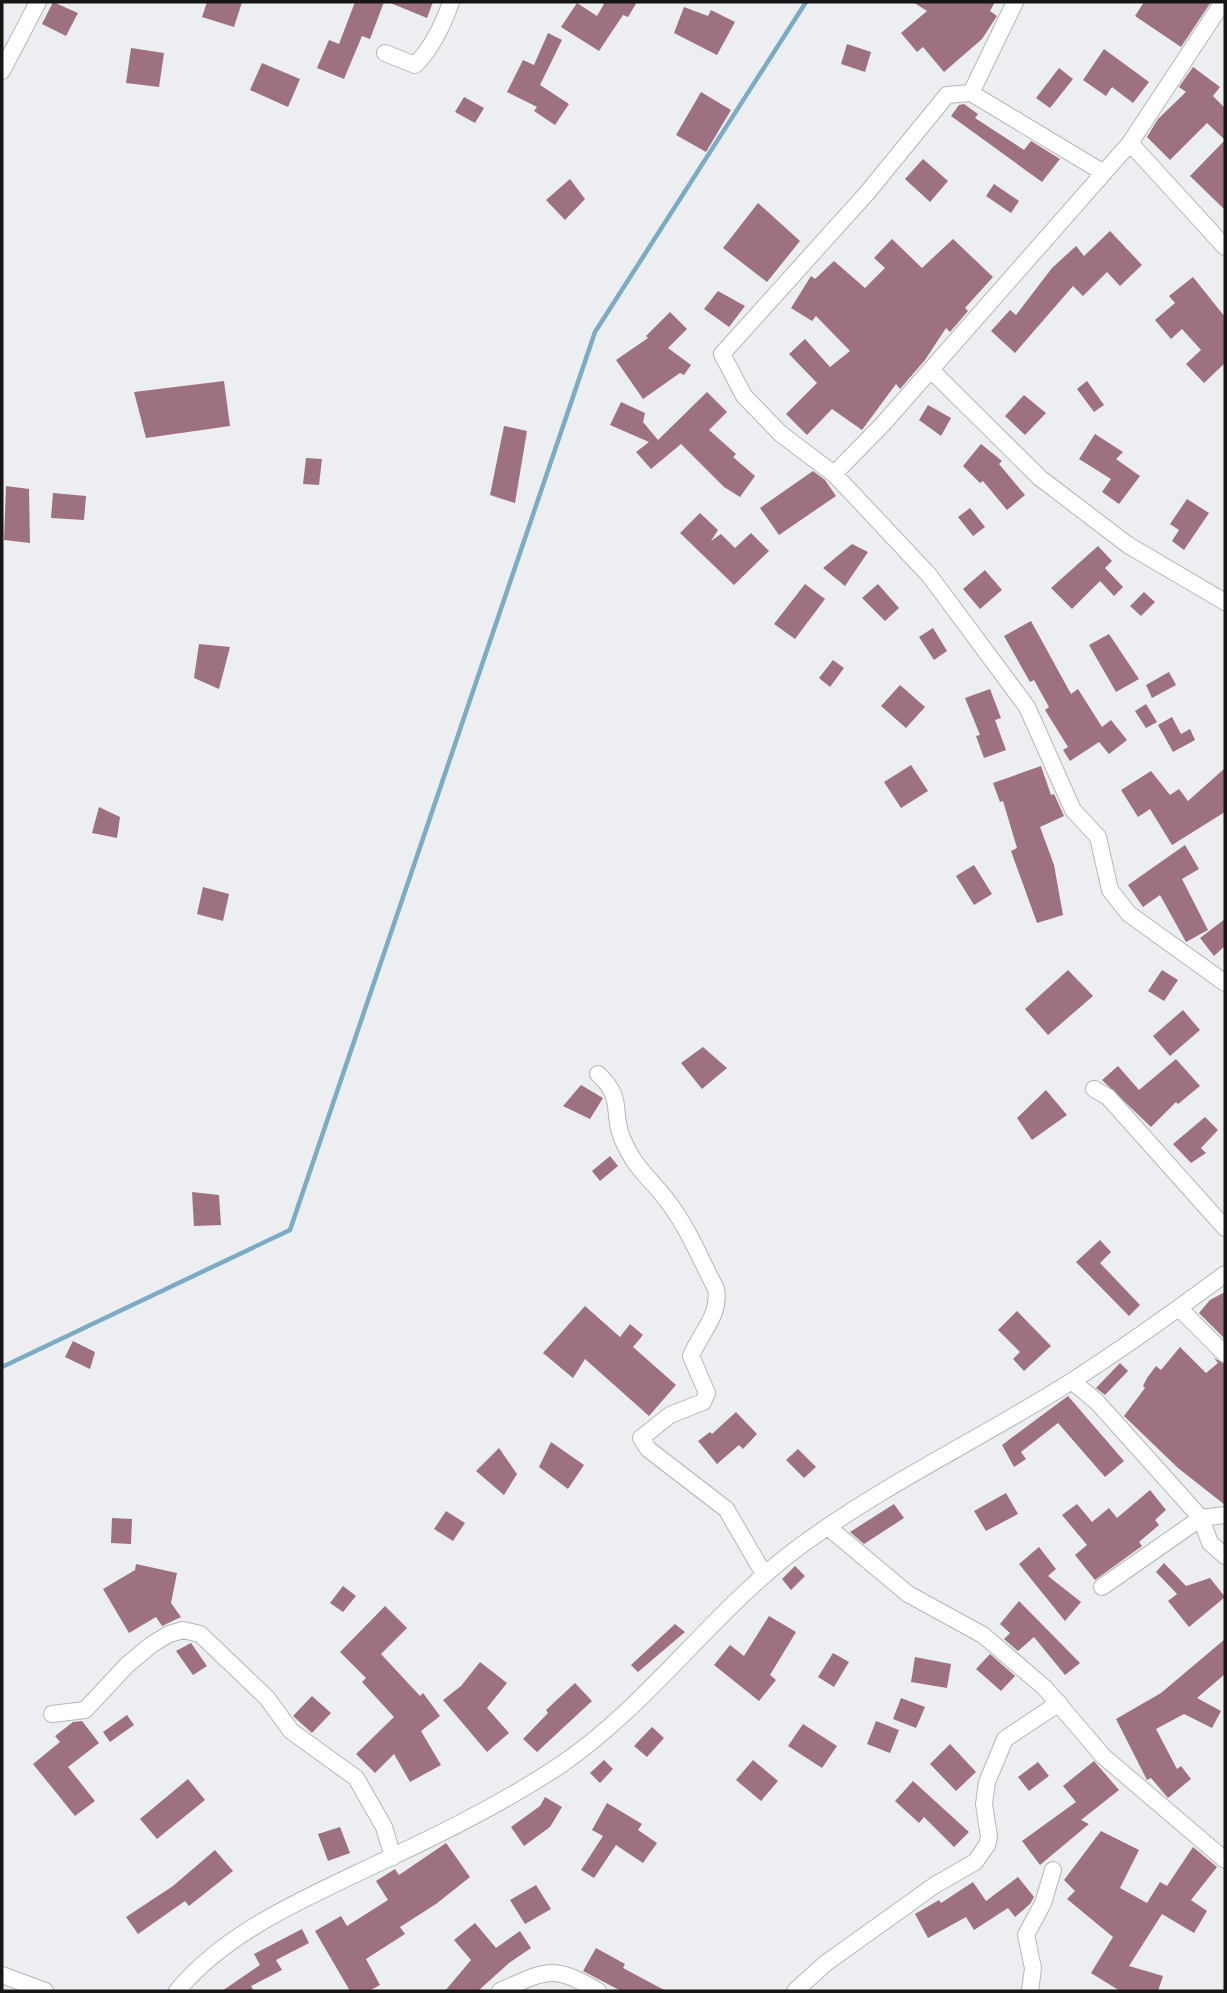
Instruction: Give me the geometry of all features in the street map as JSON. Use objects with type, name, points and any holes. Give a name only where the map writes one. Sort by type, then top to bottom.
[{"type":"street","points":[[2,71],[38,2]]},
{"type":"street","points":[[385,53],[415,65],[425,55],[443,25],[451,2]]},
{"type":"street","points":[[971,93],[1015,2]]},
{"type":"street","points":[[834,474],[931,370],[1129,144],[1223,2]]},
{"type":"street","points":[[1104,173],[971,93],[947,95],[867,193],[722,354],[744,396],[781,434],[834,474],[929,575],[1027,707],[1073,810],[1098,837],[1110,890],[1129,914],[1225,983]]},
{"type":"street","points":[[1129,144],[1225,247]]},
{"type":"street","points":[[931,370],[1040,478],[1128,545],[1225,602]]},
{"type":"street","points":[[598,1074],[610,1086],[618,1107],[621,1134],[636,1166],[683,1223],[716,1289],[718,1300],[713,1318],[697,1340],[691,1356],[707,1394],[703,1402],[670,1415],[641,1438],[648,1449],[726,1509],[764,1574]]},
{"type":"street","points":[[1094,1089],[1108,1097],[1225,1228]]},
{"type":"street","points":[[177,1991],[193,1972],[241,1936],[286,1909],[502,1802],[606,1731],[764,1574],[828,1527],[1072,1381],[1225,1275]]},
{"type":"street","points":[[1179,1308],[1225,1354]]},
{"type":"street","points":[[1072,1381],[1097,1402],[1201,1518],[1210,1543],[1225,1556]]},
{"type":"street","points":[[1102,1587],[1201,1518],[1225,1515]]},
{"type":"street","points":[[1210,1543],[1225,1524]]},
{"type":"street","points":[[828,1527],[908,1594],[983,1635],[1045,1688],[1103,1756],[1225,1860]]},
{"type":"street","points":[[52,1714],[85,1710],[127,1665],[169,1634],[183,1630],[200,1634],[267,1698],[291,1731],[356,1778],[384,1827],[393,1857]]},
{"type":"street","points":[[795,1991],[826,1963],[935,1885],[975,1862],[989,1837],[984,1804],[987,1782],[1005,1740],[1059,1703]]},
{"type":"street","points":[[1030,1991],[1033,1968],[1026,1935],[1043,1903],[1052,1870]]},
{"type":"street","points":[[500,1991],[555,1971],[567,1973],[598,1991]]},
{"type":"street","points":[[2,1975],[45,1991]]},
{"type":"building","points":[[53,2],[78,13],[66,36],[42,24]]},
{"type":"building","points":[[207,2],[242,2],[234,27],[202,17]]},
{"type":"building","points":[[355,2],[384,2],[370,39],[362,36],[344,79],[317,68],[329,40],[339,44]]},
{"type":"building","points":[[388,2],[433,2],[427,18]]},
{"type":"building","points":[[601,2],[637,2],[628,17],[623,15],[599,51],[561,27],[577,3],[597,16],[604,4]]},
{"type":"building","points":[[913,2],[995,2],[990,11],[997,16],[982,39],[944,72],[923,47],[917,52],[901,33],[927,11]]},
{"type":"building","points":[[1144,2],[1211,2],[1181,47],[1135,16]]},
{"type":"building","points":[[684,7],[708,16],[711,10],[735,22],[717,55],[674,33]]},
{"type":"building","points":[[548,33],[562,40],[540,85],[569,104],[555,125],[534,111],[537,107],[507,92],[523,60],[534,65]]},
{"type":"building","points":[[847,44],[871,52],[865,72],[841,64]]},
{"type":"building","points":[[131,48],[164,53],[159,87],[126,83]]},
{"type":"building","points":[[1104,49],[1149,82],[1133,103],[1112,87],[1106,96],[1083,80]]},
{"type":"building","points":[[262,63],[300,79],[288,107],[250,90]]},
{"type":"building","points":[[1193,67],[1220,87],[1213,96],[1225,108],[1225,140],[1207,123],[1170,160],[1147,137],[1158,119],[1186,92],[1179,87]]},
{"type":"building","points":[[1059,68],[1073,79],[1050,108],[1036,98]]},
{"type":"building","points":[[701,92],[731,110],[706,152],[676,135]]},
{"type":"building","points":[[464,97],[484,108],[475,123],[455,112]]},
{"type":"building","points":[[964,104],[978,114],[975,118],[1024,150],[1031,141],[1060,159],[1042,182],[951,116],[959,105]]},
{"type":"building","points":[[1225,140],[1225,210],[1190,176]]},
{"type":"building","points":[[923,159],[948,181],[930,202],[905,179]]},
{"type":"building","points":[[570,179],[585,199],[565,220],[546,200]]},
{"type":"building","points":[[994,184],[1019,201],[1011,213],[986,196]]},
{"type":"building","points":[[758,203],[800,241],[767,282],[723,248]]},
{"type":"building","points":[[1110,231],[1142,265],[1120,286],[1107,272],[1083,296],[1073,286],[1015,353],[991,331],[1010,310],[1016,315],[1052,268],[1076,246],[1084,256]]},
{"type":"building","points":[[892,239],[922,268],[953,239],[993,277],[965,308],[968,311],[950,332],[946,328],[925,360],[900,389],[896,384],[862,430],[832,409],[807,435],[786,414],[817,383],[789,354],[805,339],[830,367],[850,351],[816,316],[812,321],[791,308],[811,276],[815,279],[834,261],[865,288],[885,268],[874,258]]},
{"type":"building","points":[[1193,277],[1225,317],[1225,363],[1204,383],[1186,364],[1201,350],[1182,329],[1171,339],[1155,320],[1175,303],[1169,296]]},
{"type":"building","points":[[718,291],[745,306],[729,327],[704,309]]},
{"type":"building","points":[[670,312],[687,329],[668,348],[691,365],[684,375],[680,373],[643,399],[616,360],[648,338],[646,336]]},
{"type":"building","points":[[224,381],[230,426],[146,438],[134,392]]},
{"type":"building","points":[[1087,381],[1104,405],[1094,412],[1077,389]]},
{"type":"building","points":[[707,392],[727,412],[709,430],[736,454],[733,457],[755,476],[740,497],[724,487],[681,444],[651,469],[636,452],[649,442],[610,425],[621,402],[645,413],[643,422],[658,440]]},
{"type":"building","points":[[1024,395],[1046,413],[1025,435],[1005,416]]},
{"type":"building","points":[[928,405],[951,418],[941,436],[919,420]]},
{"type":"building","points":[[504,426],[527,431],[515,503],[490,495]]},
{"type":"building","points":[[1095,434],[1123,452],[1116,459],[1140,476],[1119,504],[1102,492],[1111,479],[1079,459]]},
{"type":"building","points":[[981,444],[1002,461],[999,464],[1025,495],[1007,510],[983,481],[980,483],[963,466]]},
{"type":"building","points":[[306,458],[322,459],[319,485],[303,484]]},
{"type":"building","points":[[813,471],[825,480],[836,496],[779,535],[760,508]]},
{"type":"building","points":[[6,486],[29,489],[30,543],[4,540]]},
{"type":"building","points":[[53,493],[86,496],[84,520],[51,518]]},
{"type":"building","points":[[1187,499],[1209,513],[1184,550],[1172,541],[1179,530],[1170,524]]},
{"type":"building","points":[[970,508],[985,527],[973,536],[958,517]]},
{"type":"building","points":[[700,513],[718,530],[711,541],[721,534],[735,548],[751,533],[769,551],[734,585],[680,533]]},
{"type":"building","points":[[852,544],[868,552],[845,586],[823,568]]},
{"type":"building","points":[[1098,546],[1112,561],[1105,568],[1123,587],[1114,596],[1100,581],[1072,609],[1051,588]]},
{"type":"building","points":[[985,570],[1002,590],[980,609],[963,589]]},
{"type":"building","points":[[805,584],[825,599],[795,639],[774,624]]},
{"type":"building","points":[[878,584],[899,608],[885,621],[862,598]]},
{"type":"building","points":[[1144,592],[1155,602],[1141,616],[1130,606]]},
{"type":"building","points":[[1031,621],[1071,694],[1078,689],[1102,727],[1111,720],[1127,740],[1109,754],[1099,742],[1070,761],[1063,750],[1068,747],[1045,710],[1049,707],[1034,680],[1030,682],[1004,636]]},
{"type":"building","points":[[933,628],[947,651],[934,660],[919,637]]},
{"type":"building","points":[[1109,634],[1139,679],[1116,692],[1089,645]]},
{"type":"building","points":[[199,644],[230,647],[219,689],[194,678]]},
{"type":"building","points":[[833,660],[844,668],[830,687],[819,678]]},
{"type":"building","points":[[1169,672],[1176,685],[1152,698],[1146,685]]},
{"type":"building","points":[[900,685],[925,707],[906,728],[881,706]]},
{"type":"building","points":[[990,689],[1001,718],[995,720],[1006,750],[984,758],[976,736],[980,735],[965,698]]},
{"type":"building","points":[[1146,704],[1157,722],[1146,728],[1135,711]]},
{"type":"building","points":[[1172,717],[1181,734],[1190,729],[1195,740],[1173,752],[1158,725]]},
{"type":"building","points":[[911,765],[928,791],[901,808],[884,782]]},
{"type":"building","points":[[1041,766],[1051,795],[1054,794],[1064,816],[1040,827],[1054,865],[1063,915],[1037,923],[1011,851],[1017,848],[1003,801],[1000,802],[993,783]]},
{"type":"building","points":[[1225,768],[1225,812],[1172,845],[1150,809],[1138,817],[1121,790],[1151,771],[1170,795],[1179,789],[1188,801]]},
{"type":"building","points":[[99,807],[120,817],[117,838],[92,833]]},
{"type":"building","points":[[1185,845],[1199,869],[1182,879],[1208,930],[1186,942],[1160,895],[1143,907],[1128,885]]},
{"type":"building","points":[[974,865],[992,894],[974,905],[956,876]]},
{"type":"building","points":[[203,887],[229,894],[223,921],[197,914]]},
{"type":"building","points":[[1225,919],[1225,946],[1214,956],[1200,938]]},
{"type":"building","points":[[1068,970],[1093,996],[1048,1035],[1025,1009]]},
{"type":"building","points":[[1162,970],[1178,980],[1164,1001],[1148,991]]},
{"type":"building","points":[[1183,1010],[1200,1030],[1170,1056],[1153,1036]]},
{"type":"building","points":[[703,1047],[727,1068],[702,1089],[681,1063]]},
{"type":"building","points":[[1176,1059],[1200,1086],[1178,1104],[1176,1102],[1151,1127],[1102,1080],[1118,1066],[1139,1090]]},
{"type":"building","points":[[581,1085],[603,1098],[590,1119],[563,1106]]},
{"type":"building","points":[[1046,1090],[1067,1115],[1032,1140],[1017,1118]]},
{"type":"building","points":[[1205,1117],[1218,1130],[1201,1148],[1206,1153],[1191,1163],[1173,1144]]},
{"type":"building","points":[[610,1156],[618,1166],[600,1181],[592,1171]]},
{"type":"building","points":[[192,1192],[219,1195],[221,1225],[194,1226]]},
{"type":"building","points":[[1100,1240],[1111,1252],[1100,1263],[1140,1305],[1129,1316],[1076,1262]]},
{"type":"building","points":[[1225,1292],[1225,1339],[1199,1313],[1210,1300]]},
{"type":"building","points":[[585,1306],[620,1337],[630,1324],[643,1335],[633,1347],[676,1385],[649,1416],[585,1359],[573,1378],[543,1353]]},
{"type":"building","points":[[1017,1311],[1051,1346],[1024,1371],[1013,1359],[1020,1352],[998,1330]]},
{"type":"building","points":[[73,1341],[95,1352],[90,1369],[65,1357]]},
{"type":"building","points":[[1180,1347],[1206,1373],[1218,1363],[1214,1358],[1225,1364],[1225,1505],[1178,1468],[1124,1416],[1145,1388],[1143,1386],[1147,1378],[1156,1366],[1161,1370]]},
{"type":"building","points":[[1120,1363],[1128,1371],[1105,1395],[1096,1388]]},
{"type":"building","points":[[1068,1396],[1124,1461],[1105,1477],[1058,1423],[1021,1452],[1026,1459],[1014,1467],[1002,1445]]},
{"type":"building","points":[[736,1412],[757,1434],[743,1449],[739,1445],[717,1464],[698,1441],[710,1432],[712,1434]]},
{"type":"building","points":[[551,1442],[584,1465],[568,1489],[539,1467]]},
{"type":"building","points":[[499,1448],[517,1474],[504,1495],[476,1471]]},
{"type":"building","points":[[798,1449],[816,1467],[804,1478],[786,1460]]},
{"type":"building","points":[[1150,1490],[1166,1510],[1155,1520],[1159,1525],[1139,1542],[1142,1546],[1095,1580],[1075,1555],[1087,1545],[1062,1515],[1077,1504],[1092,1522],[1109,1508],[1117,1518]]},
{"type":"building","points":[[1006,1493],[1018,1514],[986,1531],[974,1511]]},
{"type":"building","points":[[894,1504],[904,1518],[864,1544],[850,1532]]},
{"type":"building","points":[[446,1511],[465,1523],[453,1541],[434,1529]]},
{"type":"building","points":[[112,1518],[132,1519],[131,1544],[111,1543]]},
{"type":"building","points":[[1039,1547],[1056,1569],[1048,1576],[1081,1602],[1065,1621],[1019,1564]]},
{"type":"building","points":[[1164,1563],[1186,1586],[1210,1578],[1225,1597],[1189,1627],[1168,1601],[1177,1594],[1156,1572]]},
{"type":"building","points":[[136,1564],[177,1573],[171,1603],[181,1617],[162,1626],[156,1617],[129,1633],[103,1589],[135,1570]]},
{"type":"building","points":[[795,1566],[805,1576],[791,1590],[782,1579]]},
{"type":"building","points":[[343,1586],[356,1596],[343,1612],[330,1603]]},
{"type":"building","points":[[1019,1601],[1080,1663],[1065,1675],[1034,1637],[1018,1651],[1004,1639],[1010,1633],[1000,1624]]},
{"type":"building","points":[[385,1606],[407,1628],[381,1654],[420,1696],[423,1693],[440,1716],[421,1731],[441,1765],[410,1782],[394,1754],[375,1773],[356,1754],[394,1717],[362,1682],[366,1678],[340,1652]]},
{"type":"building","points":[[769,1616],[796,1632],[770,1675],[776,1680],[759,1701],[714,1665],[730,1645],[744,1656]]},
{"type":"building","points":[[675,1624],[685,1632],[638,1672],[631,1665]]},
{"type":"building","points":[[1225,1639],[1225,1674],[1197,1698],[1221,1711],[1212,1728],[1184,1714],[1156,1729],[1177,1769],[1181,1766],[1191,1779],[1168,1798],[1151,1778],[1147,1780],[1116,1719],[1161,1693]]},
{"type":"building","points":[[191,1643],[207,1666],[193,1675],[176,1651]]},
{"type":"building","points":[[833,1653],[849,1662],[834,1687],[818,1677]]},
{"type":"building","points":[[990,1654],[1015,1676],[1001,1691],[976,1669]]},
{"type":"building","points":[[915,1657],[951,1664],[947,1688],[911,1682]]},
{"type":"building","points":[[480,1662],[507,1683],[487,1708],[509,1733],[487,1752],[443,1700],[461,1686]]},
{"type":"building","points":[[575,1683],[592,1701],[537,1752],[523,1739],[548,1713],[546,1710]]},
{"type":"building","points":[[312,1696],[331,1713],[312,1733],[293,1716]]},
{"type":"building","points":[[901,1698],[925,1707],[916,1728],[893,1719]]},
{"type":"building","points":[[127,1715],[134,1725],[110,1742],[103,1732]]},
{"type":"building","points":[[82,1721],[99,1743],[68,1767],[95,1801],[75,1816],[33,1764],[60,1742],[55,1736],[73,1722]]},
{"type":"building","points":[[876,1721],[899,1730],[890,1753],[867,1744]]},
{"type":"building","points":[[803,1724],[837,1746],[822,1768],[788,1746]]},
{"type":"building","points":[[652,1727],[664,1738],[647,1757],[634,1746]]},
{"type":"building","points":[[950,1744],[976,1772],[956,1791],[930,1764]]},
{"type":"building","points":[[604,1760],[613,1769],[600,1783],[590,1773]]},
{"type":"building","points":[[753,1760],[778,1781],[761,1801],[736,1780]]},
{"type":"building","points":[[1094,1761],[1119,1790],[1081,1820],[1089,1824],[1040,1865],[1022,1841],[1076,1802],[1063,1786]]},
{"type":"building","points":[[1038,1762],[1049,1776],[1029,1791],[1018,1777]]},
{"type":"building","points":[[188,1779],[205,1800],[157,1839],[140,1819]]},
{"type":"building","points":[[913,1781],[969,1832],[954,1847],[924,1817],[919,1823],[895,1801]]},
{"type":"building","points":[[545,1797],[562,1807],[550,1827],[524,1846],[511,1827],[540,1806]]},
{"type":"building","points":[[607,1803],[642,1824],[638,1830],[657,1843],[643,1863],[616,1845],[594,1878],[581,1870],[603,1836],[592,1830]]},
{"type":"building","points":[[340,1827],[350,1853],[328,1861],[318,1834]]},
{"type":"building","points":[[1101,1831],[1139,1850],[1120,1888],[1147,1903],[1160,1882],[1167,1886],[1193,1847],[1217,1867],[1191,1900],[1207,1911],[1194,1933],[1162,1914],[1129,1966],[1163,1976],[1158,1991],[1120,1991],[1091,1973],[1113,1937],[1067,1899],[1075,1891],[1064,1880]]},
{"type":"building","points":[[446,1843],[470,1877],[436,1904],[400,1927],[405,1934],[366,1959],[380,1985],[369,1991],[350,1991],[315,1931],[341,1916],[347,1926],[388,1900],[376,1881],[395,1869],[399,1875]]},
{"type":"building","points":[[215,1850],[233,1871],[189,1906],[185,1901],[138,1934],[126,1917],[173,1886]]},
{"type":"building","points":[[1018,1877],[1034,1897],[1015,1917],[1008,1908],[974,1930],[966,1917],[928,1938],[915,1914],[939,1900],[941,1903],[973,1882],[986,1901]]},
{"type":"building","points":[[536,1885],[551,1909],[525,1924],[510,1900]]},
{"type":"building","points":[[475,1923],[496,1948],[520,1931],[531,1948],[509,1963],[478,1991],[445,1991],[471,1960],[454,1940]]},
{"type":"building","points":[[302,1929],[309,1943],[276,1960],[282,1970],[251,1986],[254,1991],[222,1991],[260,1965],[254,1954]]},
{"type":"building","points":[[596,1948],[625,1964],[623,1968],[666,1991],[621,1991],[583,1971]]},
{"type":"waterway","points":[[2,1367],[290,1230],[595,332],[806,2]]}]
